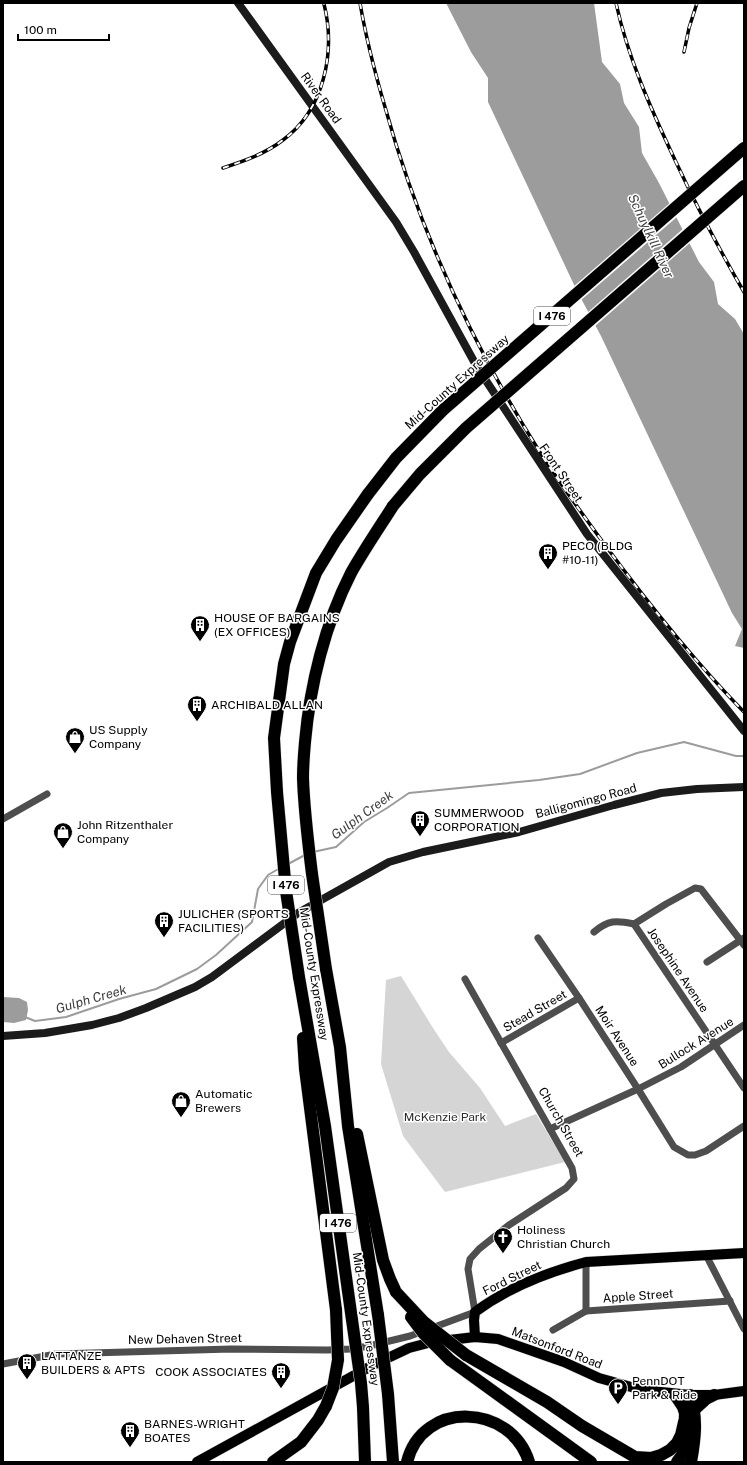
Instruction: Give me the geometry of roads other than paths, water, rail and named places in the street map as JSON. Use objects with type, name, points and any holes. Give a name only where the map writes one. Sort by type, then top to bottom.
[{"type":"highway","name":"Mid-County Expressway","points":[[365,1462],[363,1407],[360,1377],[325,1126],[299,977],[286,891],[277,792],[274,738],[284,664],[290,642],[316,574],[336,540],[368,494],[396,458],[443,410],[744,148]]},
{"type":"highway","name":"Mid-County Expressway","points":[[393,1462],[388,1394],[378,1315],[348,1126],[340,1047],[326,969],[309,855],[303,777],[310,699],[322,650],[332,619],[351,574],[393,506],[420,474],[466,428],[744,186]]},
{"type":"highway","points":[[273,1462],[300,1442],[326,1406],[333,1388],[338,1360],[336,1310],[305,1069],[299,977]]},
{"type":"highway","points":[[340,1047],[383,1260],[396,1292],[423,1333],[450,1360],[591,1462]]},
{"type":"highway","points":[[396,1292],[424,1322],[466,1354],[548,1402],[582,1426],[635,1457],[651,1458],[662,1455],[670,1450],[677,1443],[688,1415],[706,1399],[714,1395]]},
{"type":"highway","points":[[674,1394],[688,1415],[695,1442],[691,1462]]},
{"type":"highway","points":[[677,1462],[682,1455],[684,1445],[690,1395]]},
{"type":"highway","points":[[407,1462],[408,1455],[416,1440],[427,1429],[446,1419],[465,1416],[485,1419],[503,1426],[516,1437],[529,1462]]},
{"type":"highway","points":[[276,1462],[292,1448]]},
{"type":"highway","points":[[581,1454],[597,1462]]},
{"type":"main road","name":"River Road","points":[[238,3],[386,208]]},
{"type":"main road","name":"Front Street","points":[[386,208],[414,252],[477,367],[587,534],[602,555],[744,731]]},
{"type":"main road","name":"Balligomingo Road","points":[[3,1036],[45,1034],[92,1025],[119,1018],[188,990],[212,976],[298,913],[389,862],[423,852],[518,832],[614,805],[661,794],[697,789],[744,787]]},
{"type":"main road","name":"Ford Street","points":[[475,1312],[485,1304],[523,1285],[565,1268],[586,1262],[744,1253]]},
{"type":"main road","name":"Church Street","points":[[475,1312],[475,1337]]},
{"type":"main road","name":"Matsonford Road","points":[[197,1462],[349,1378],[409,1348],[432,1342],[475,1337],[498,1339],[564,1362],[599,1378],[636,1389],[690,1395],[714,1395],[744,1391]]},
{"type":"street","points":[[3,819],[47,794]]},
{"type":"street","points":[[594,932],[602,925],[610,922],[620,921],[634,924],[695,888],[701,889],[743,941],[708,962]]},
{"type":"street","name":"Josephine Avenue","points":[[634,924],[744,1088]]},
{"type":"street","name":"Moir Avenue","points":[[538,938],[580,998],[674,1147],[688,1155],[706,1152],[744,1126]]},
{"type":"street","name":"Church Street","points":[[465,978],[572,1168],[574,1180],[566,1188],[509,1225],[479,1249],[470,1259],[468,1269],[475,1312]]},
{"type":"street","name":"Stead Street","points":[[501,1043],[580,998]]},
{"type":"street","name":"Bullock Avenue","points":[[550,1129],[638,1089],[681,1067],[744,1025]]},
{"type":"street","points":[[706,1255],[744,1329]]},
{"type":"street","points":[[586,1262],[586,1311]]},
{"type":"street","name":"Apple Street","points":[[553,1330],[586,1311],[730,1301]]},
{"type":"street","name":"Ford Street","points":[[369,1346],[410,1336],[475,1312]]},
{"type":"street","name":"New Dehaven Street","points":[[3,1364],[56,1354],[230,1349],[328,1350],[369,1346]]},
{"type":"water","name":"Schuylkill River","points":[[446,3],[594,3],[602,62],[620,84],[624,103],[639,127],[642,153],[699,262],[714,282],[718,304],[735,319],[744,334],[744,648],[735,646],[742,629],[732,613],[488,102],[488,78],[471,52]]},
{"type":"water","points":[[3,997],[19,998],[27,1002],[28,1010],[26,1020],[14,1023],[3,1022]]},
{"type":"waterway","name":"Gulph Creek","points":[[313,852],[336,847],[364,822],[409,793],[539,780],[580,774],[637,753],[684,742],[736,756],[744,756]]},
{"type":"waterway","name":"Gulph Creek","points":[[288,864],[305,855]]},
{"type":"waterway","name":"Gulph Creek","points":[[25,1017],[35,1021],[66,1017],[119,999],[156,989],[197,969],[216,955],[252,922],[258,889],[268,875],[280,868]]},
{"type":"railway","points":[[360,3],[378,81],[414,198],[450,286],[493,372],[541,454],[564,489],[605,545],[672,631],[744,712]]},
{"type":"railway","points":[[616,3],[627,44],[657,122],[699,210],[744,292]]},
{"type":"railway","points":[[684,52],[689,28],[697,3]]},
{"type":"railway","points":[[223,168],[254,157],[276,145],[297,128],[308,113],[317,96],[323,79],[327,60],[327,22],[324,4]]},
{"type":"place","name":"PECO (BLDG #10-11)","points":[[548,570]]},
{"type":"place","name":"HOUSE OF BARGAINS (EX OFFICES)","points":[[200,642]]},
{"type":"place","name":"ARCHIBALD ALLAN","points":[[197,722]]},
{"type":"place","name":"US Supply Company","points":[[75,754]]},
{"type":"place","name":"SUMMERWOOD CORPORATION","points":[[420,837]]},
{"type":"place","name":"John Ritzenthaler Company","points":[[63,849]]},
{"type":"place","name":"JULICHER (SPORTS FACILITIES)","points":[[164,938]]},
{"type":"place","name":"Automatic Brewers","points":[[181,1118]]},
{"type":"place","name":"Holiness Christian Church","points":[[503,1254]]},
{"type":"place","name":"LATTANZE BUILDERS & APTS","points":[[27,1380]]},
{"type":"place","name":"COOK ASSOCIATES","points":[[281,1389]]},
{"type":"place","name":"PennDOT Park & Ride","points":[[618,1405]]},
{"type":"place","name":"BARNES-WRIGHT BOATES","points":[[130,1448]]},
{"type":"park label","name":"McKenzie Park","points":[[445,1117]]}]
